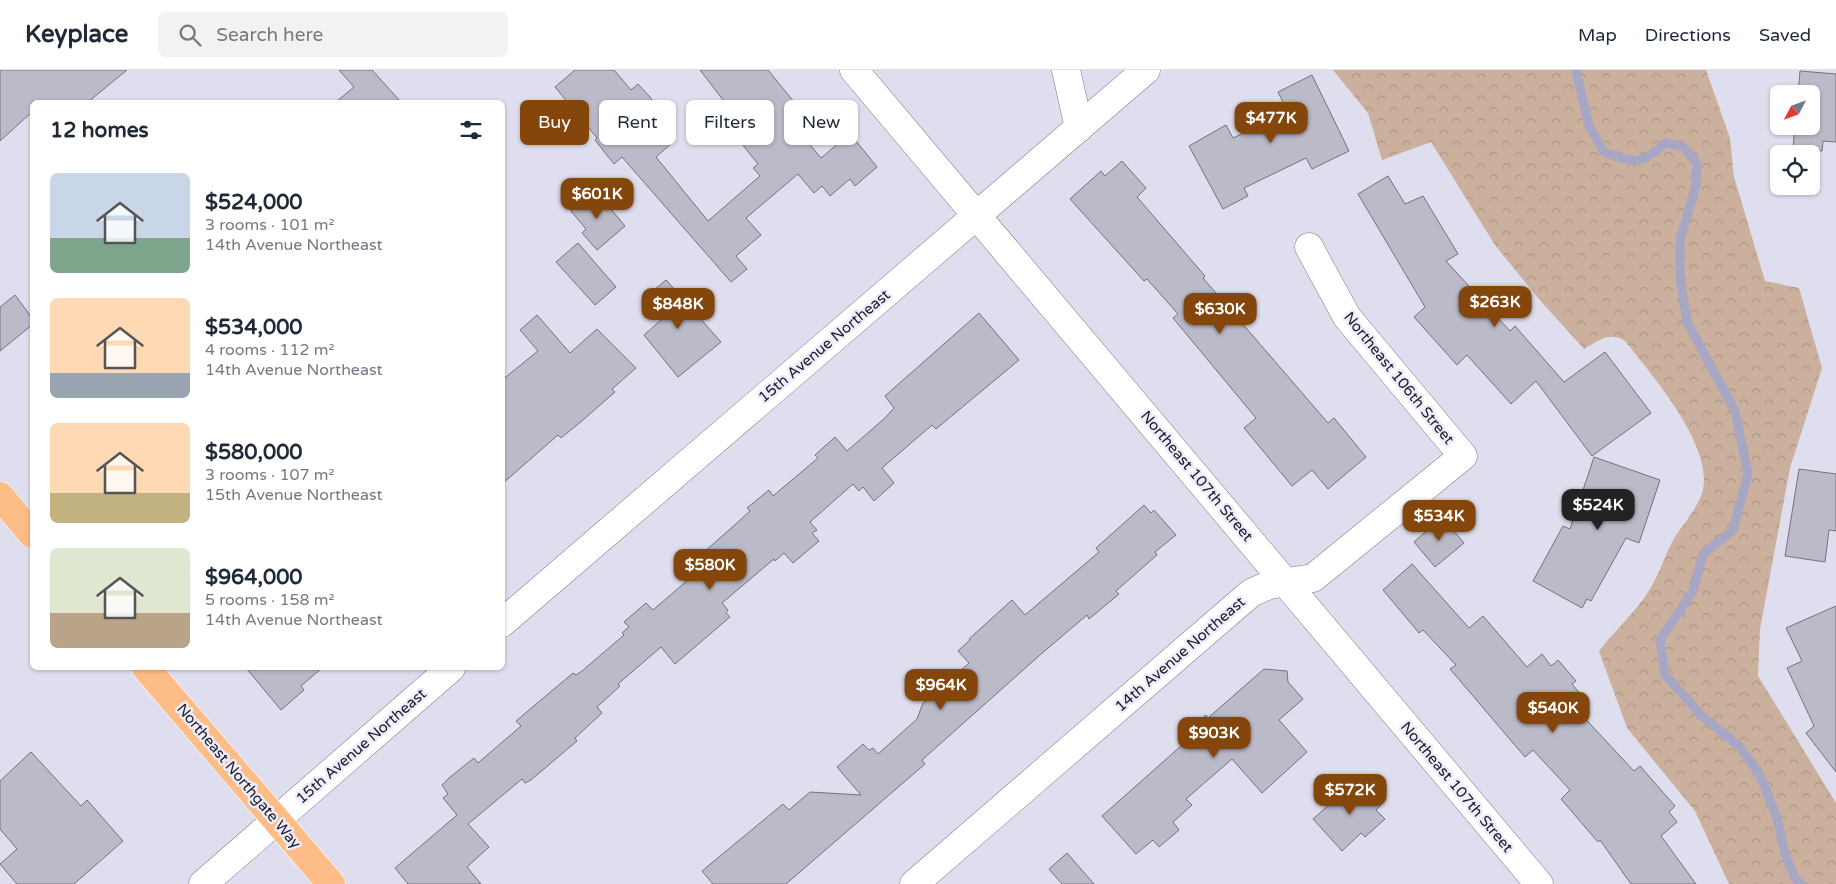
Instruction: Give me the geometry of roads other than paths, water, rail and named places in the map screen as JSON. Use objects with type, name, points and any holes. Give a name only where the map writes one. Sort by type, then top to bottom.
[{"type":"main road","points":[[0,496],[30,532]]},
{"type":"main road","name":"Northeast Northgate Way","points":[[148,670],[331,884]]},
{"type":"street","name":"Northeast 107th Street","points":[[854,70],[1539,884]]},
{"type":"street","points":[[1066,70],[1079,128]]},
{"type":"street","name":"15th Avenue Northeast","points":[[505,620],[1146,70]]},
{"type":"street","name":"Northeast 106th Street","points":[[1309,247],[1347,318],[1463,456]]},
{"type":"street","name":"14th Avenue Northeast","points":[[914,884],[1251,593],[1269,585],[1313,578],[1463,456]]},
{"type":"street","name":"15th Avenue Northeast","points":[[203,884],[449,670]]},
{"type":"waterway","points":[[1576,70],[1589,126],[1604,152],[1630,160],[1643,159],[1665,143],[1684,147],[1697,164],[1696,185],[1680,240],[1680,277],[1687,322],[1735,411],[1748,474],[1733,530],[1703,554],[1693,591],[1660,640],[1665,675],[1701,715],[1740,747],[1760,775],[1777,818],[1785,854],[1795,878],[1801,884]]}]
